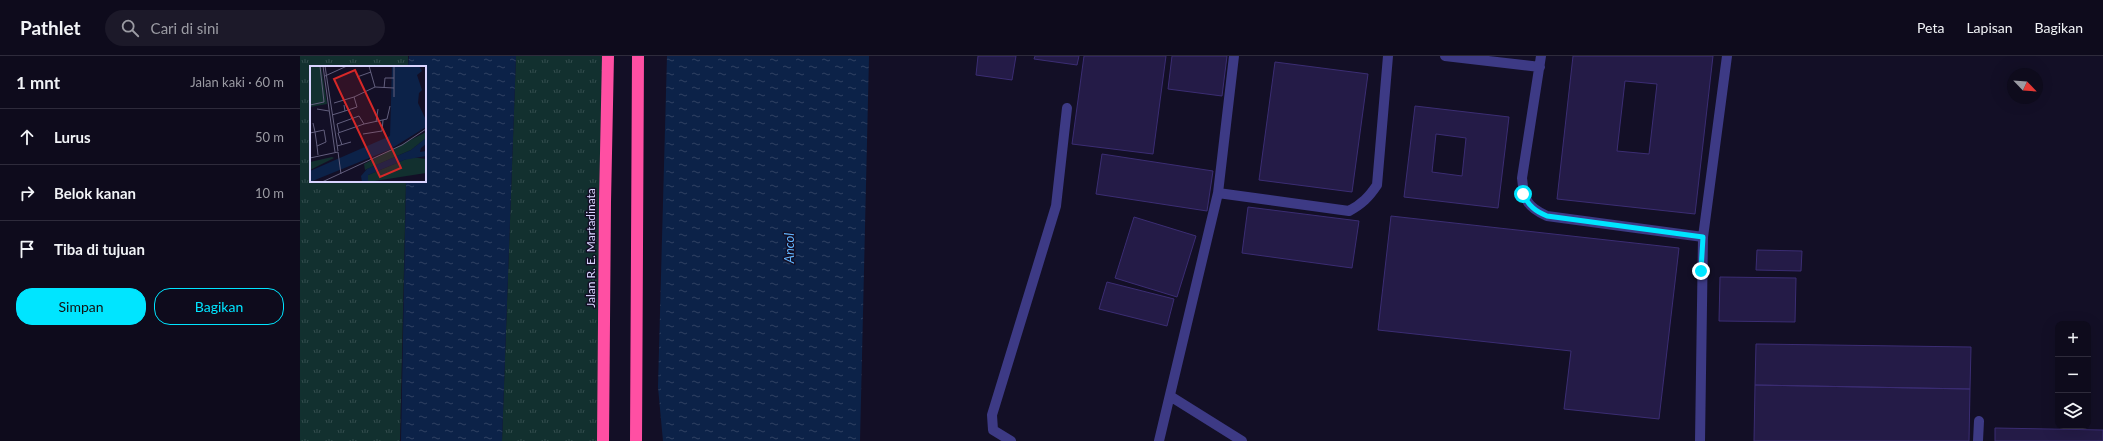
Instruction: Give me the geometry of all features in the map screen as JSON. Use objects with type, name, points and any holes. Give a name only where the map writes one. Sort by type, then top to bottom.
[{"type":"highway","name":"Jalan R. E. Martadinata","points":[[603,441],[608,56]]},
{"type":"highway","points":[[636,441],[638,56]]},
{"type":"lane","points":[[1159,441],[1218,193],[1234,56]]},
{"type":"lane","points":[[1218,193],[1349,211],[1360,205],[1370,196],[1377,185],[1388,56]]},
{"type":"lane","points":[[1445,56],[1540,67]]},
{"type":"lane","points":[[1542,56],[1522,178],[1523,194],[1527,202],[1535,211],[1547,216],[1703,237]]},
{"type":"lane","points":[[1700,441],[1703,237],[1727,56]]},
{"type":"lane","points":[[1011,441],[993,430],[992,415],[1056,206],[1066,112]]},
{"type":"lane","points":[[1170,396],[1242,441]]},
{"type":"lane","points":[[1978,441],[1979,421]]},
{"type":"green space","points":[[300,56],[408,56],[408,66],[310,66],[310,182],[406,182],[400,441],[300,441]]},
{"type":"green space","points":[[516,56],[609,56],[603,441],[502,441]]},
{"type":"water","points":[[409,56],[516,56],[502,441],[401,441],[406,182],[426,182],[426,66],[408,66]]},
{"type":"water","name":"Ancol","points":[[667,56],[869,56],[860,441],[663,441],[658,387]]},
{"type":"building","points":[[978,56],[1016,56],[1012,80],[976,75]]},
{"type":"building","points":[[1035,56],[1079,56],[1077,65],[1034,59]]},
{"type":"building","points":[[1084,56],[1166,56],[1153,154],[1072,144]]},
{"type":"building","points":[[1172,56],[1227,56],[1222,96],[1168,89]]},
{"type":"building","points":[[1573,56],[1713,56],[1695,214],[1557,199]],"holes":[[[1625,81],[1657,84],[1649,154],[1617,151]]]},
{"type":"building","points":[[1275,62],[1368,74],[1352,192],[1259,180]]},
{"type":"building","points":[[1415,106],[1509,117],[1498,208],[1404,197]],"holes":[[[1436,134],[1466,138],[1462,176],[1432,172]]]},
{"type":"building","points":[[1102,154],[1213,171],[1207,211],[1096,194]]},
{"type":"building","points":[[1248,207],[1359,221],[1352,268],[1242,253]]},
{"type":"building","points":[[1391,216],[1679,248],[1659,419],[1564,409],[1571,351],[1378,330]]},
{"type":"building","points":[[1134,217],[1196,236],[1177,297],[1115,278]]},
{"type":"building","points":[[1757,250],[1802,251],[1801,271],[1756,270]]},
{"type":"building","points":[[1720,277],[1796,278],[1795,322],[1719,321]]},
{"type":"building","points":[[1107,282],[1174,299],[1167,326],[1099,309]]},
{"type":"building","points":[[1756,344],[1971,347],[1970,389],[1755,385]]},
{"type":"building","points":[[1755,385],[1970,389],[1969,441],[1754,441]]},
{"type":"building","points":[[1995,428],[2103,430],[2103,441],[1995,441]]},
{"type":"route","points":[[1523,194],[1527,202],[1535,211],[1547,216],[1703,237],[1701,271]]}]
